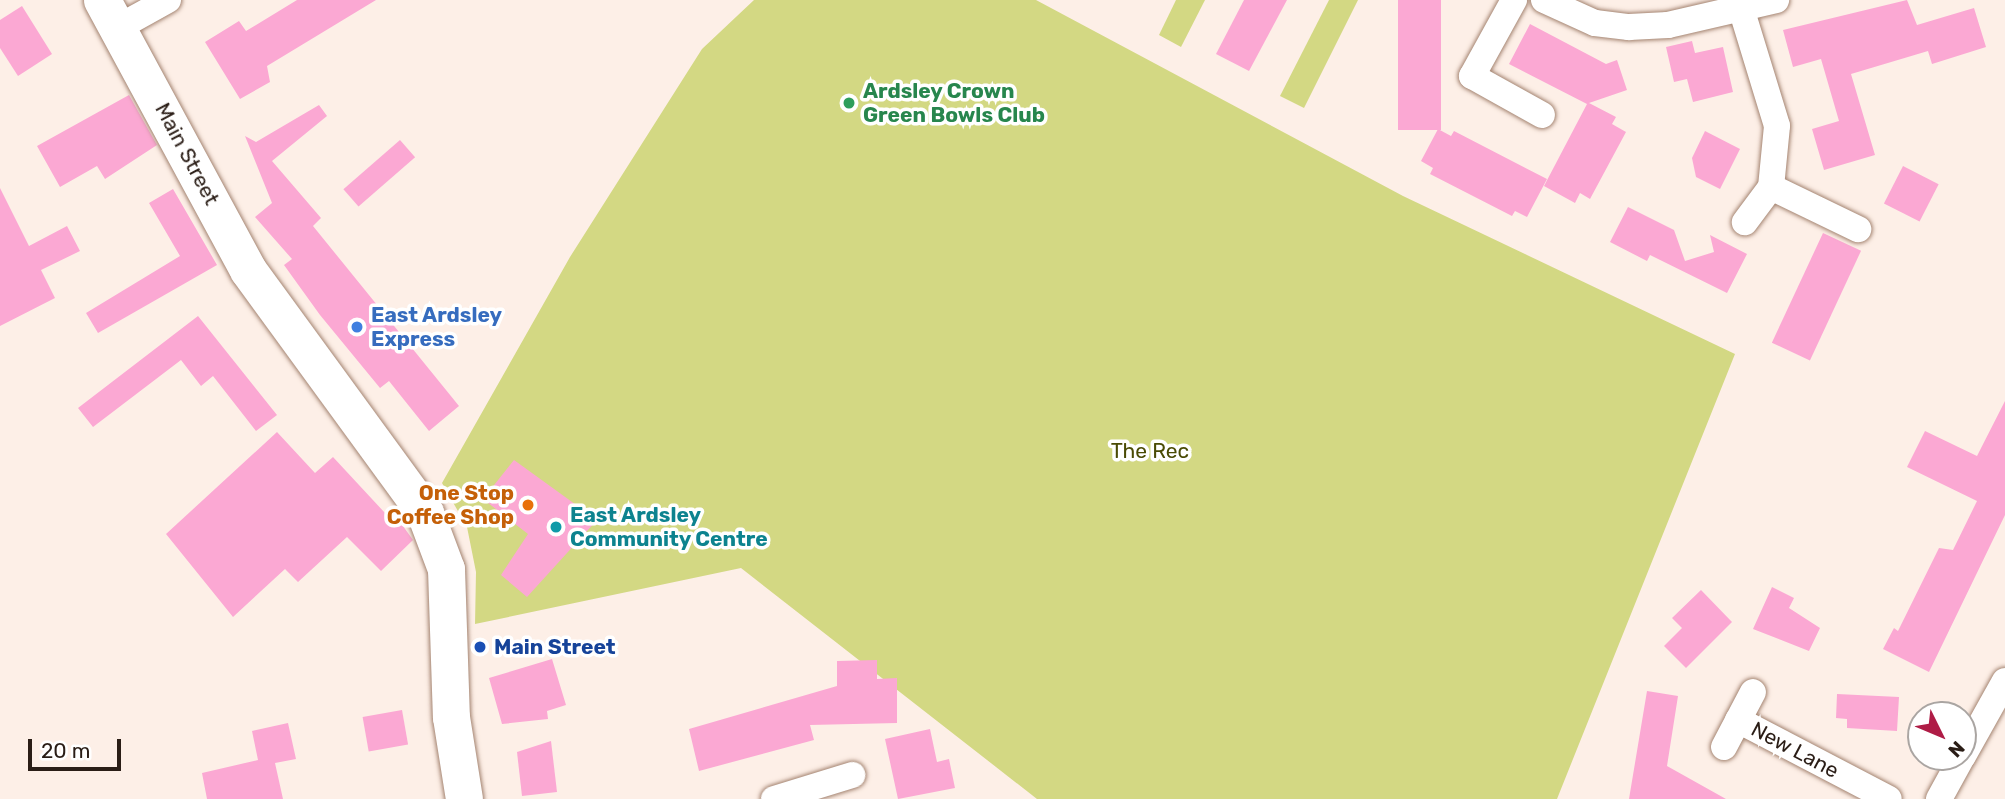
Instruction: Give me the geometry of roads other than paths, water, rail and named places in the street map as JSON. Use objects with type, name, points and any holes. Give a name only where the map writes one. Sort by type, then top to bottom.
[{"type":"street","points":[[111,13],[168,0]]},
{"type":"street","points":[[1514,0],[1472,76],[1542,115]]},
{"type":"street","points":[[1544,0],[1595,23],[1629,27],[1668,25],[1776,0]]},
{"type":"street","points":[[1741,8],[1777,126],[1771,187],[1745,222]]},
{"type":"street","name":"Main Street","points":[[111,13],[248,270],[425,513],[446,569],[451,717],[464,799]]},
{"type":"street","points":[[1771,187],[1858,229]]},
{"type":"street","points":[[1977,731],[2005,681]]},
{"type":"street","name":"New Lane","points":[[1724,747],[1753,692]]},
{"type":"street","name":"New Lane","points":[[1738,720],[1889,799]]},
{"type":"street","points":[[1939,799],[1955,771]]},
{"type":"street","points":[[774,799],[852,775]]},
{"type":"place","name":"Ardsley Crown Green Bowls Club","points":[[849,103]]},
{"type":"place","name":"East Ardsley Express","points":[[357,327]]},
{"type":"place","name":"One Stop Coffee Shop","points":[[528,505]]},
{"type":"place","name":"East Ardsley Community Centre","points":[[556,527]]},
{"type":"place","name":"Main Street","points":[[480,647]]},
{"type":"park label","name":"The Rec","points":[[1150,451]]}]
